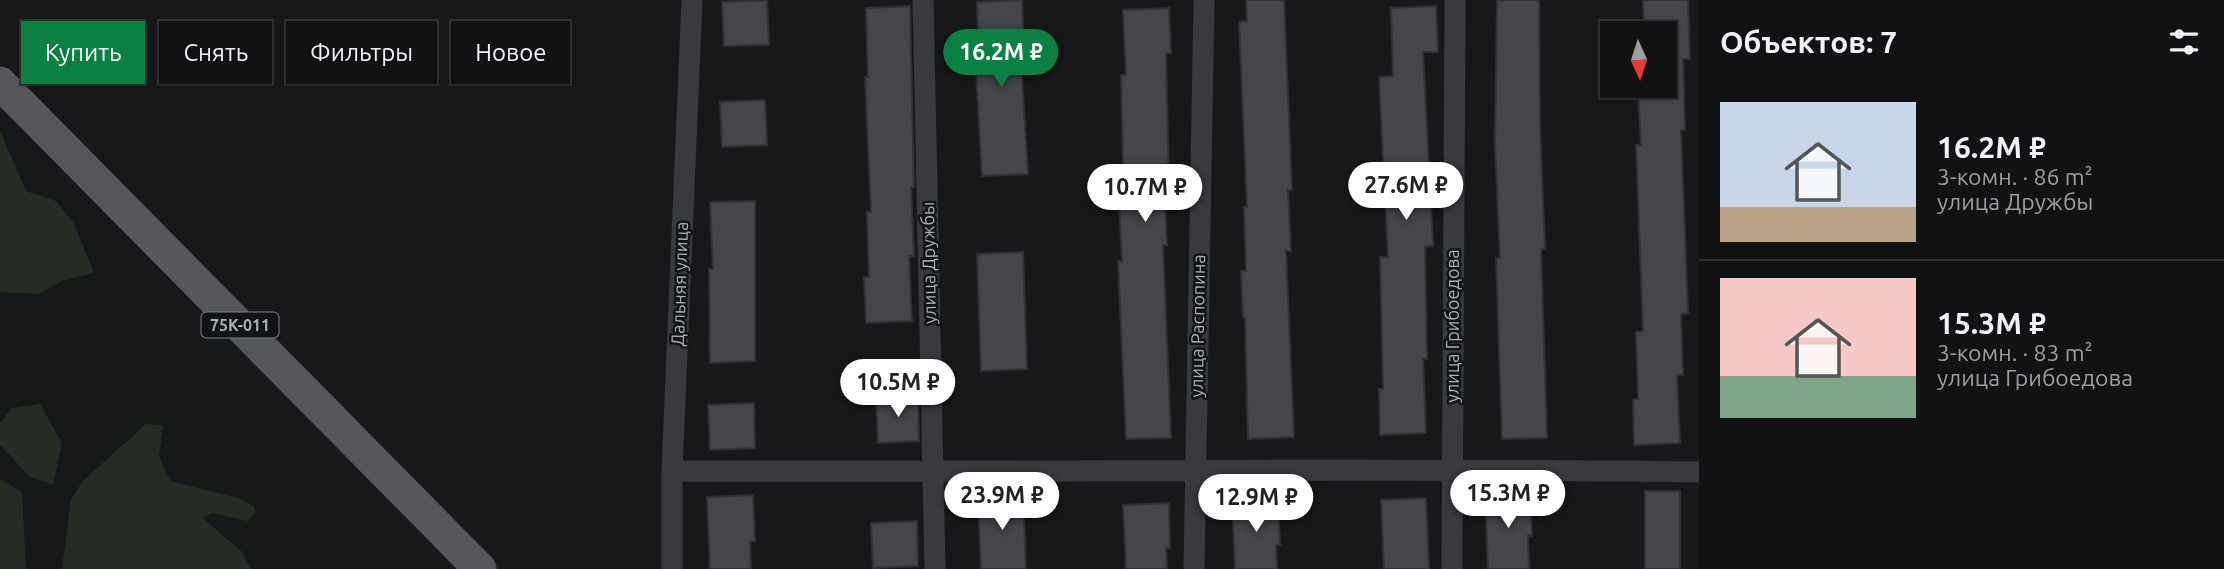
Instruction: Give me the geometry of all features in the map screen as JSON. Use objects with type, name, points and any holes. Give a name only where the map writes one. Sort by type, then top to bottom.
[{"type":"main road","name":"75К-011","points":[[0,83],[480,569]]},
{"type":"street","name":"Дальняя улица","points":[[672,569],[672,471],[692,0]]},
{"type":"street","name":"улица Дружбы","points":[[923,0],[936,569]]},
{"type":"street","name":"улица Распопина","points":[[1194,569],[1204,0]]},
{"type":"street","name":"улица Грибоедова","points":[[1452,569],[1455,0]]},
{"type":"street","points":[[672,471],[1452,468],[1699,472]]},
{"type":"shaded area","points":[[0,131],[26,191],[56,201],[73,222],[94,273],[64,280],[38,294],[0,292]]},
{"type":"shaded area","points":[[40,404],[62,443],[53,485],[29,476],[0,445],[0,421],[2,422],[11,408]]},
{"type":"shaded area","points":[[146,424],[163,425],[159,456],[170,481],[239,498],[254,506],[255,514],[247,521],[212,513],[203,518],[241,551],[251,569],[62,569],[71,499],[83,481]]},
{"type":"shaded area","points":[[0,479],[22,492],[26,569],[0,569]]},
{"type":"building","points":[[767,0],[769,45],[724,46],[722,2]]},
{"type":"building","points":[[1022,0],[1024,45],[1020,45],[1028,174],[982,176],[976,70],[979,70],[977,2]]},
{"type":"building","points":[[1246,0],[1284,0],[1292,190],[1288,190],[1291,251],[1286,251],[1294,437],[1248,439],[1241,271],[1246,271],[1244,207],[1247,207],[1239,22],[1247,21]]},
{"type":"building","points":[[1497,0],[1539,0],[1545,249],[1541,249],[1547,438],[1502,439],[1496,258],[1500,258],[1495,144]]},
{"type":"building","points":[[1643,0],[1688,0],[1690,59],[1683,59],[1685,130],[1681,130],[1688,313],[1681,314],[1683,375],[1677,375],[1680,443],[1634,445],[1633,400],[1638,399],[1636,332],[1643,331],[1636,145],[1641,145],[1639,98],[1677,98],[1677,21],[1644,21]]},
{"type":"building","points":[[910,6],[914,187],[911,187],[914,256],[909,256],[912,321],[866,323],[864,277],[869,277],[867,212],[871,212],[865,77],[868,77],[866,8]]},
{"type":"building","points":[[1436,6],[1438,52],[1423,52],[1433,246],[1425,247],[1427,359],[1423,359],[1426,433],[1380,435],[1379,389],[1383,389],[1380,257],[1388,257],[1379,77],[1393,76],[1391,8]]},
{"type":"building","points":[[1169,8],[1171,53],[1166,53],[1169,186],[1164,187],[1167,245],[1163,245],[1171,438],[1126,439],[1118,261],[1122,261],[1119,201],[1124,201],[1121,75],[1126,75],[1123,10]]},
{"type":"building","points":[[765,100],[767,145],[722,147],[720,102]]},
{"type":"building","points":[[755,201],[755,361],[710,363],[709,269],[713,269],[710,202]]},
{"type":"building","points":[[1023,252],[1027,369],[981,371],[977,254]]},
{"type":"building","points":[[918,396],[919,441],[878,443],[876,398]]},
{"type":"building","points":[[754,403],[755,448],[710,450],[708,405]]},
{"type":"building","points":[[1530,491],[1532,536],[1528,536],[1529,569],[1488,569],[1485,493]]},
{"type":"building","points":[[1645,491],[1680,491],[1680,569],[1645,569]]},
{"type":"building","points":[[1023,494],[1026,569],[981,569],[978,496]]},
{"type":"building","points":[[753,495],[755,541],[750,541],[751,569],[710,569],[707,497]]},
{"type":"building","points":[[1426,498],[1429,569],[1384,569],[1381,500]]},
{"type":"building","points":[[1278,500],[1280,545],[1276,545],[1277,569],[1235,569],[1232,502]]},
{"type":"building","points":[[1169,503],[1170,548],[1166,548],[1167,569],[1126,569],[1123,505]]},
{"type":"building","points":[[917,521],[918,566],[873,568],[871,523]]}]
